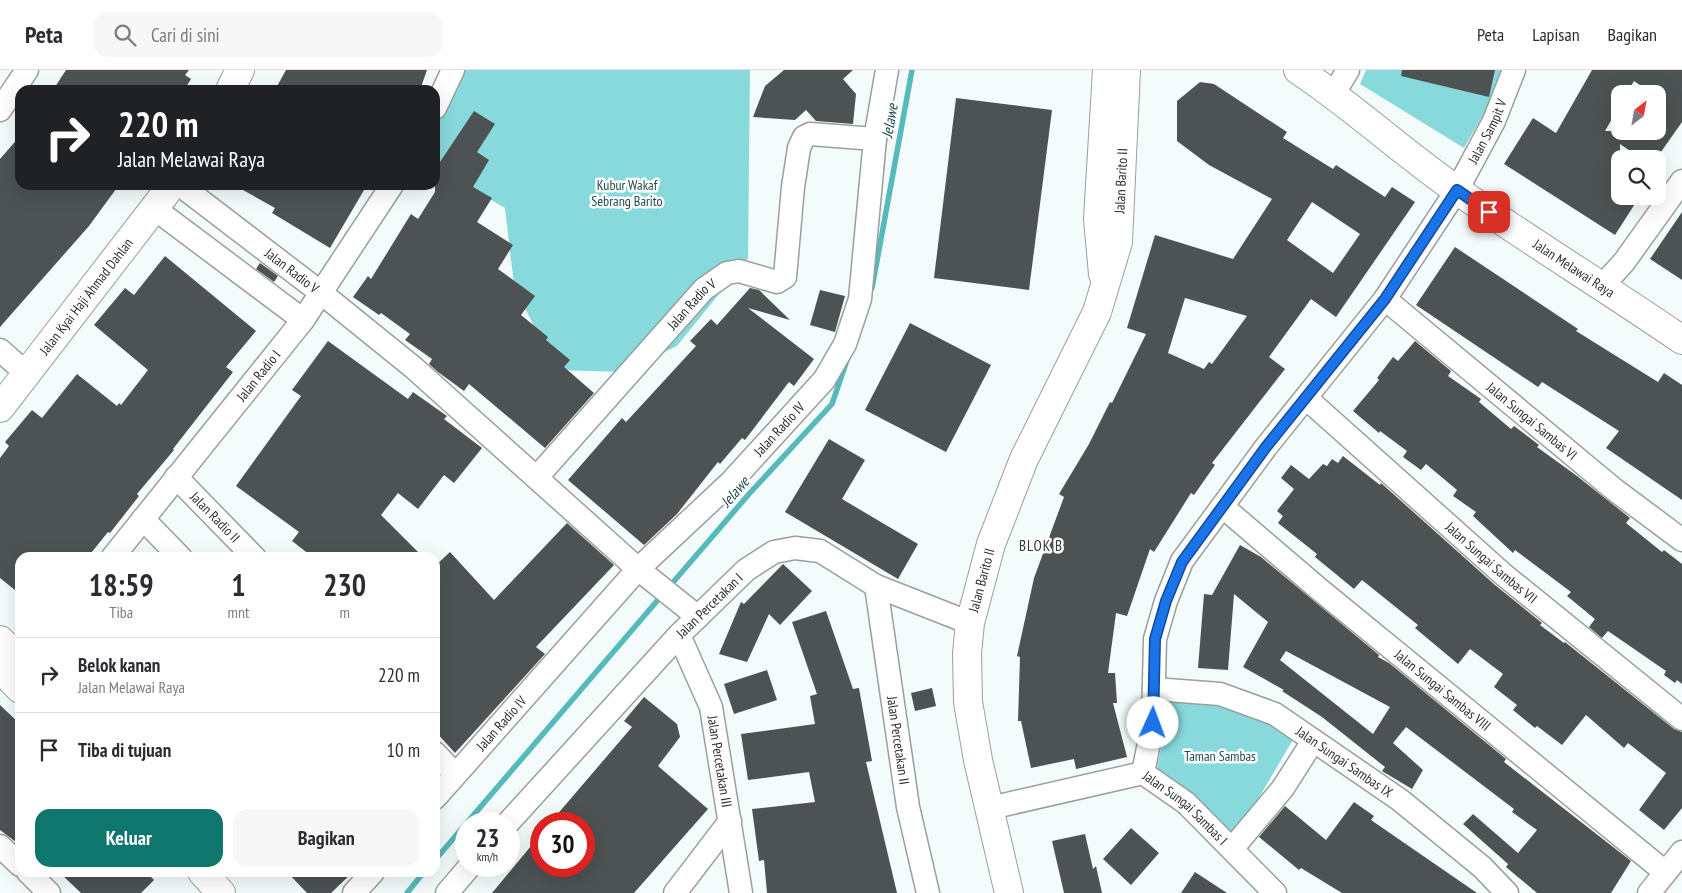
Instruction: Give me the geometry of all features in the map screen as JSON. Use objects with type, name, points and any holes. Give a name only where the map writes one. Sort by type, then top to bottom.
[{"type":"street","points":[[17,85],[27,70]]},
{"type":"street","points":[[232,85],[240,70]]},
{"type":"street","points":[[440,97],[453,70]]},
{"type":"street","name":"Jalan Radio IV","points":[[440,792],[731,482],[824,380],[845,344],[860,299],[875,140],[887,70]]},
{"type":"street","name":"Jalan Barito II","points":[[1104,288],[1098,219],[1107,70]]},
{"type":"street","name":"Jalan Barito II","points":[[1009,893],[978,760],[968,702],[967,653],[970,623],[991,544],[1024,459],[1097,312],[1118,242],[1126,70]]},
{"type":"street","name":"Jalan Melawai Raya","points":[[1298,70],[1334,93],[1457,190],[1682,340]]},
{"type":"street","points":[[1334,93],[1348,70]]},
{"type":"street","name":"Jalan Sampit V","points":[[1143,773],[1153,723],[1155,639],[1166,601],[1182,562],[1266,447],[1385,299],[1457,190],[1494,121],[1514,70]]},
{"type":"street","points":[[0,110],[15,88]]},
{"type":"street","name":"Jalan Radio V","points":[[537,477],[704,289],[727,273],[740,271],[777,282],[785,277],[793,187],[799,148],[804,137],[810,134],[875,140]]},
{"type":"street","points":[[1602,285],[1624,262],[1682,181]]},
{"type":"street","name":"Jalan Kyai Haji Ahmad Dahlan","points":[[0,408],[168,190]]},
{"type":"street","name":"Jalan Radio V","points":[[187,190],[320,292],[414,368],[644,573],[698,616]]},
{"type":"street","name":"Jalan Radio I","points":[[117,552],[303,320],[389,190]]},
{"type":"street","points":[[155,209],[303,320]]},
{"type":"street","name":"Jalan Sungai Sambas VI","points":[[1385,299],[1615,490],[1682,540]]},
{"type":"street","points":[[0,350],[26,373]]},
{"type":"street","name":"Jalan Sungai Sambas VII","points":[[1306,398],[1504,575],[1682,719]]},
{"type":"street","name":"Jalan Radio II","points":[[176,477],[250,552]]},
{"type":"street","name":"Jalan Sungai Sambas VIII","points":[[1223,507],[1319,590],[1666,872]]},
{"type":"street","points":[[143,519],[175,552]]},
{"type":"street","name":"Jalan Percetakan I","points":[[518,812],[679,635],[746,570],[774,552],[796,548],[820,551],[876,586],[970,623]]},
{"type":"street","name":"Jalan Percetakan II","points":[[876,586],[908,807],[928,893]]},
{"type":"street","name":"Jalan Percetakan III","points":[[679,635],[711,707],[741,893]]},
{"type":"street","points":[[0,640],[15,655]]},
{"type":"street","points":[[0,668],[15,684]]},
{"type":"street","name":"Jalan Sungai Sambas IX","points":[[1154,689],[1220,694],[1275,714],[1400,800],[1482,867],[1507,893]]},
{"type":"street","points":[[1232,849],[1283,788],[1313,741]]},
{"type":"street","points":[[440,758],[455,774]]},
{"type":"street","name":"Jalan Sungai Sambas I","points":[[990,808],[1143,773],[1186,804],[1275,893]]},
{"type":"street","points":[[675,893],[730,821]]},
{"type":"street","points":[[0,846],[15,860]]},
{"type":"street","points":[[1648,893],[1682,852]]},
{"type":"street","points":[[33,877],[49,893]]},
{"type":"street","points":[[207,877],[221,893]]},
{"type":"street","points":[[354,893],[368,877]]},
{"type":"street","points":[[447,893],[461,877]]},
{"type":"green space","name":"Kubur Wakaf Sebrang Barito","points":[[460,70],[750,70],[748,258],[677,346],[623,372],[555,370],[514,285],[505,208],[440,170],[440,116]]},
{"type":"green space","points":[[1366,70],[1504,70],[1487,108],[1464,148],[1360,84]]},
{"type":"green space","name":"Taman Sambas","points":[[1173,691],[1226,701],[1295,736],[1236,837],[1156,773]]},
{"type":"building","points":[[66,70],[189,70],[185,75],[191,79],[187,85],[56,85]]},
{"type":"building","points":[[286,70],[427,70],[422,85],[278,85]]},
{"type":"building","points":[[784,70],[853,70],[843,79],[856,94],[853,124],[816,121],[806,110],[795,120],[753,117],[765,86]]},
{"type":"building","points":[[1402,70],[1495,70],[1489,97],[1401,76]]},
{"type":"building","points":[[1592,70],[1682,70],[1682,122],[1662,150],[1629,150],[1620,144],[1620,150],[1611,150],[1611,205],[1634,205],[1615,235],[1504,164],[1533,118],[1556,133]]},
{"type":"building","points":[[1200,82],[1214,84],[1287,132],[1283,138],[1333,169],[1336,165],[1385,197],[1392,187],[1415,202],[1336,317],[1311,299],[1269,357],[1285,369],[1212,463],[1215,465],[1194,495],[1191,493],[1154,552],[1150,549],[1127,616],[1116,613],[1108,673],[1115,673],[1117,703],[1113,703],[1127,757],[1076,769],[1074,759],[1031,768],[1021,721],[1018,721],[1020,657],[1017,656],[1034,578],[1064,497],[1059,494],[1089,444],[1110,402],[1112,403],[1146,334],[1127,328],[1155,235],[1233,259],[1272,199],[1209,165],[1177,141],[1177,101]],"holes":[[[1312,202],[1360,234],[1333,273],[1287,240]],[[1185,298],[1247,316],[1212,364],[1209,362],[1204,369],[1168,353]]]},
{"type":"building","points":[[956,98],[1052,110],[1029,290],[934,278]]},
{"type":"building","points":[[474,111],[495,124],[477,152],[489,160],[473,187],[492,198],[477,222],[513,245],[498,269],[535,296],[521,315],[548,337],[546,340],[570,360],[564,367],[594,393],[545,448],[469,384],[464,391],[438,372],[429,364],[432,359],[405,340],[410,334],[381,313],[379,315],[353,297],[368,276],[371,279],[411,214],[418,219],[435,190],[440,190],[440,162]]},
{"type":"building","points":[[15,142],[15,190],[115,190],[89,226],[0,327],[0,159]]},
{"type":"building","points":[[243,190],[364,190],[330,248],[272,213],[275,208]]},
{"type":"building","points":[[1682,212],[1682,280],[1650,259]]},
{"type":"building","points":[[1455,247],[1578,329],[1576,331],[1658,382],[1664,373],[1682,385],[1682,500],[1606,448],[1619,431],[1542,382],[1538,387],[1416,305]]},
{"type":"building","points":[[165,256],[256,331],[226,367],[233,372],[174,450],[137,494],[139,496],[110,533],[108,532],[92,552],[15,552],[15,590],[0,578],[0,458],[9,446],[5,442],[32,410],[42,418],[77,374],[117,406],[119,403],[121,405],[148,370],[94,325],[125,288],[134,295]]},
{"type":"building","points":[[260,263],[278,276],[274,282],[256,269]]},
{"type":"building","points":[[750,288],[759,290],[790,320],[748,308],[814,359],[794,386],[789,382],[745,440],[742,438],[720,464],[718,462],[677,514],[644,545],[568,480],[622,418],[626,422],[696,346],[690,341],[711,319],[717,325]]},
{"type":"building","points":[[820,290],[845,296],[835,332],[810,325]]},
{"type":"building","points":[[910,323],[991,365],[946,452],[865,410]]},
{"type":"building","points":[[328,341],[408,399],[413,392],[447,416],[444,419],[482,448],[454,483],[444,475],[418,509],[398,493],[381,515],[418,552],[306,552],[292,541],[299,532],[236,486],[301,396],[292,390]]},
{"type":"building","points":[[1415,341],[1451,371],[1448,376],[1481,399],[1479,402],[1511,429],[1514,426],[1539,445],[1537,447],[1630,518],[1626,523],[1662,552],[1664,550],[1682,564],[1682,684],[1677,680],[1675,683],[1664,675],[1666,671],[1608,631],[1602,638],[1589,627],[1595,619],[1567,596],[1571,592],[1515,550],[1513,553],[1473,516],[1476,512],[1453,496],[1457,490],[1426,464],[1421,470],[1403,457],[1407,451],[1380,431],[1379,433],[1353,411],[1379,380],[1377,378],[1393,357],[1398,361]]},
{"type":"building","points":[[829,439],[865,460],[842,499],[918,544],[898,579],[785,512]]},
{"type":"building","points":[[1343,456],[1380,485],[1381,483],[1495,585],[1542,623],[1540,625],[1565,642],[1674,729],[1682,732],[1682,808],[1664,830],[1639,810],[1666,773],[1628,743],[1624,748],[1586,715],[1562,745],[1537,726],[1535,728],[1513,710],[1517,705],[1494,687],[1503,674],[1470,649],[1458,664],[1415,628],[1418,625],[1362,580],[1354,589],[1315,557],[1317,554],[1278,523],[1283,516],[1277,511],[1294,489],[1281,478],[1291,465],[1309,479],[1323,464],[1327,466],[1332,459],[1338,463]]},
{"type":"building","points":[[567,523],[614,565],[536,647],[545,654],[455,753],[440,736],[440,561],[450,552],[494,600]]},
{"type":"building","points":[[1240,545],[1261,557],[1379,655],[1378,657],[1389,663],[1506,759],[1504,762],[1631,861],[1611,893],[1537,893],[1506,867],[1508,864],[1463,824],[1473,814],[1518,853],[1537,830],[1512,812],[1514,809],[1406,727],[1393,743],[1423,770],[1412,789],[1382,771],[1385,767],[1322,717],[1282,691],[1284,690],[1243,667],[1268,622],[1234,594],[1228,670],[1198,668],[1204,594],[1212,595]],"holes":[[[1286,651],[1390,707],[1373,734],[1280,660]]]},
{"type":"building","points":[[783,564],[812,591],[780,625],[769,614],[747,662],[719,654],[741,602],[744,604]]},
{"type":"building","points":[[826,611],[853,689],[859,688],[872,761],[866,762],[897,893],[767,893],[764,860],[759,861],[752,809],[815,802],[809,772],[748,780],[741,734],[815,724],[810,696],[817,694],[792,622]]},
{"type":"building","points":[[767,670],[777,700],[734,714],[724,684]]},
{"type":"building","points":[[932,688],[936,706],[915,711],[911,693]]},
{"type":"building","points":[[644,697],[677,724],[680,737],[658,766],[708,809],[634,893],[492,893],[505,877],[520,877],[520,859],[530,847],[530,877],[595,877],[595,812],[559,812],[632,727],[624,721]]},
{"type":"building","points":[[0,705],[15,719],[15,841],[0,830]]},
{"type":"building","points":[[1354,802],[1374,816],[1371,820],[1477,893],[1342,893],[1301,868],[1299,870],[1259,837],[1285,806],[1326,840]]},
{"type":"building","points":[[1131,828],[1159,853],[1131,885],[1103,859]]},
{"type":"building","points":[[1085,834],[1093,869],[1096,866],[1102,893],[1064,893],[1052,841]]},
{"type":"building","points":[[1195,872],[1227,893],[1181,893]]},
{"type":"building","points":[[64,877],[151,877],[154,880],[141,893],[81,893]]},
{"type":"building","points":[[292,877],[348,877],[331,893],[307,893]]},
{"type":"waterway","name":"Jelawe","points":[[872,288],[912,70]]},
{"type":"waterway","name":"Jelawe","points":[[669,587],[749,494],[832,404],[847,360]]},
{"type":"waterway","name":"Jelawe","points":[[440,854],[663,594]]},
{"type":"waterway","name":"Jelawe","points":[[407,893],[420,877]]},
{"type":"district","name":"BLOK B","points":[[1041,546]]},
{"type":"route","points":[[1153,723],[1155,639],[1166,601],[1182,562],[1266,447],[1385,299],[1457,190],[1489,212]]}]
